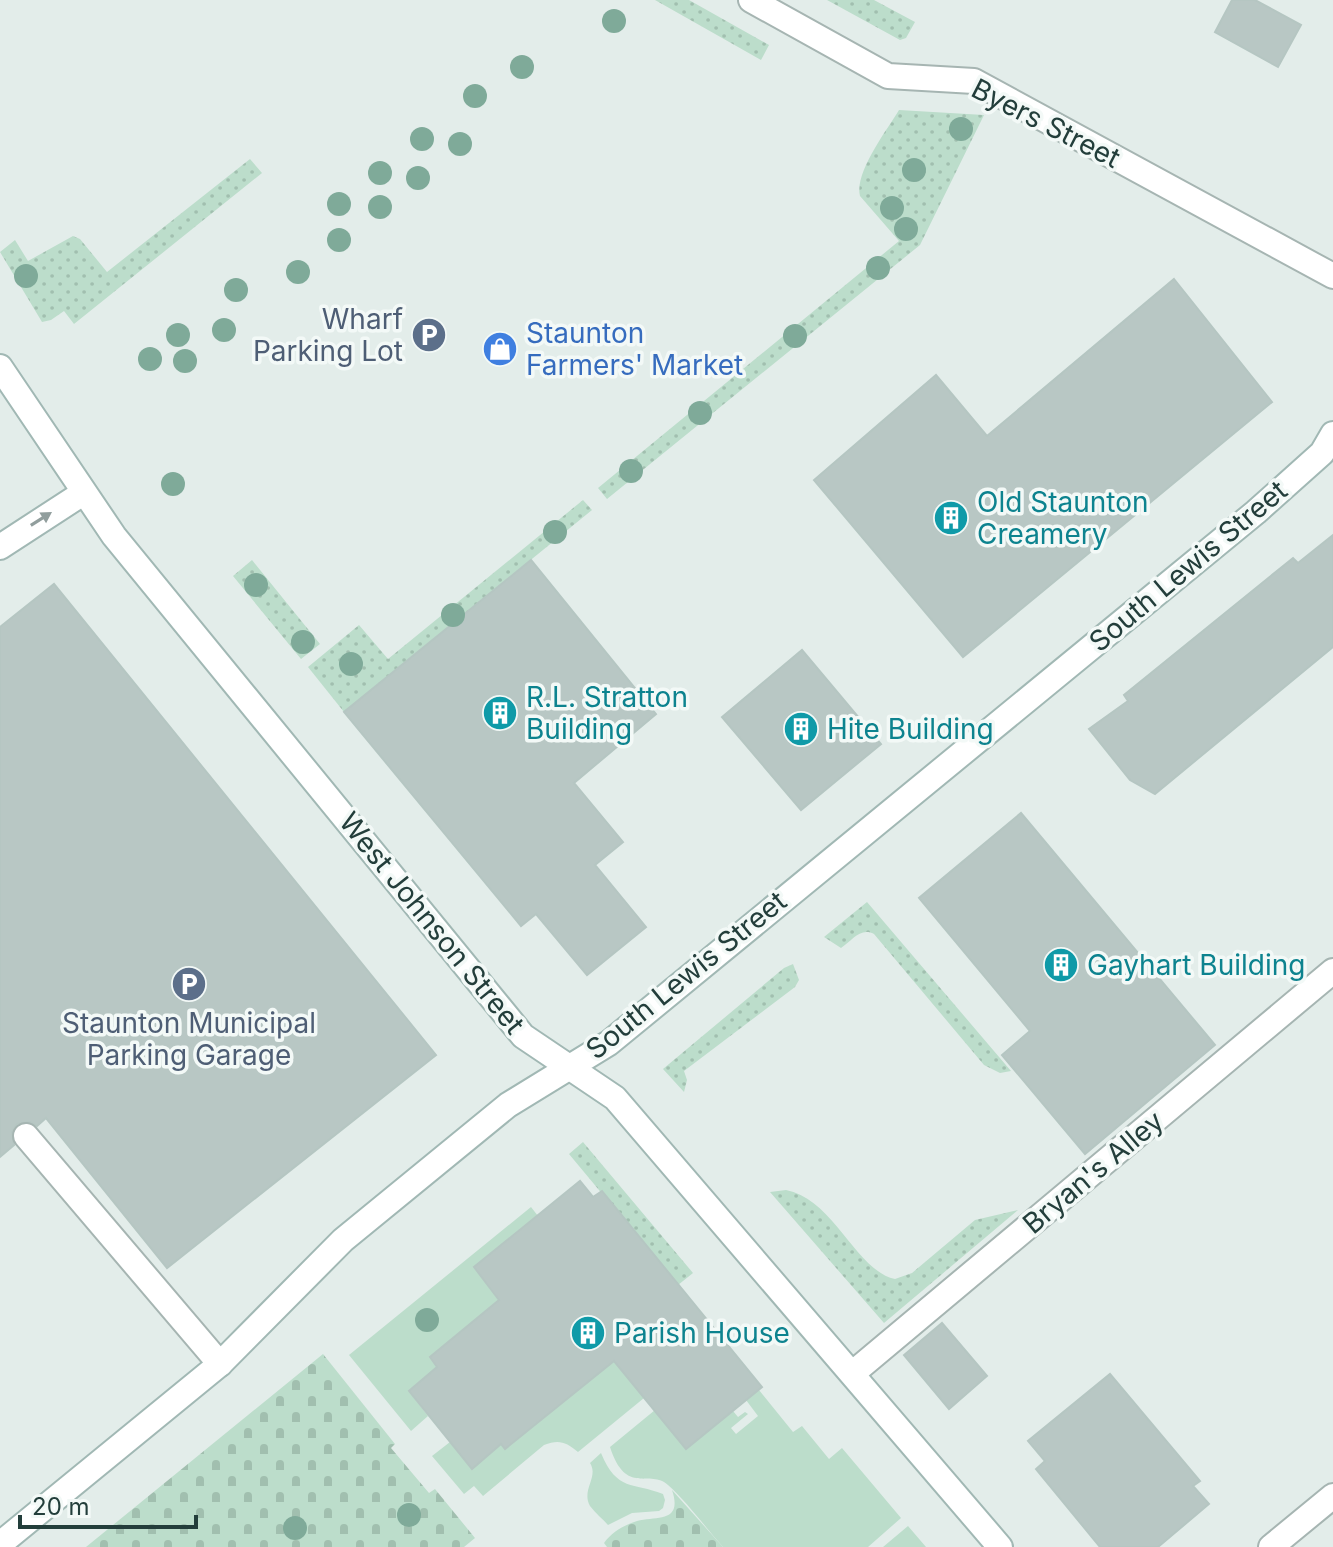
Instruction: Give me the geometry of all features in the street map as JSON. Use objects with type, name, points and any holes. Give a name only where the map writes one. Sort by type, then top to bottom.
[{"type":"main road","name":"Byers Street","points":[[751,0],[888,76],[974,81],[1333,276]]},
{"type":"main road","name":"West Johnson Street","points":[[0,367],[114,536],[523,1036],[615,1098],[1000,1547]]},
{"type":"main road","name":"South Lewis Street","points":[[0,1544],[220,1364],[343,1240],[508,1105],[609,1043],[1302,473],[1322,453],[1333,434]]},
{"type":"main road","points":[[0,547],[83,493]]},
{"type":"main road","name":"Bryan's Alley","points":[[853,1373],[1333,971]]},
{"type":"main road","points":[[26,1136],[220,1364]]},
{"type":"main road","points":[[1271,1547],[1333,1496]]},
{"type":"green space","points":[[655,0],[689,0],[769,45],[761,60]]},
{"type":"green space","points":[[827,0],[874,0],[915,22],[906,38],[900,40]]},
{"type":"green space","points":[[899,110],[984,115],[920,245],[607,499],[598,488],[899,241],[860,196],[859,187],[873,152]]},
{"type":"green space","points":[[250,159],[262,173],[74,324],[64,311],[42,322],[0,252],[15,240],[28,261],[73,236],[80,239],[107,272]]},
{"type":"green space","points":[[583,500],[592,510],[344,712],[308,667],[359,625],[388,659]]},
{"type":"green space","points":[[252,560],[320,644],[301,659],[233,576]]},
{"type":"green space","points":[[867,902],[1011,1071],[1000,1073],[984,1065],[874,934],[864,932],[841,948],[824,937]]},
{"type":"green space","points":[[793,964],[799,980],[795,987],[684,1071],[687,1080],[684,1092],[663,1069],[784,968]]},
{"type":"green space","points":[[583,1142],[693,1273],[678,1285],[569,1154]]},
{"type":"green space","points":[[786,1190],[803,1196],[818,1207],[868,1263],[895,1279],[912,1273],[975,1220],[1018,1210],[884,1323],[770,1192]]},
{"type":"green space","points":[[531,1207],[538,1216],[474,1267],[499,1300],[430,1357],[437,1367],[409,1391],[428,1416],[411,1431],[349,1355]]},
{"type":"green space","points":[[323,1354],[395,1444],[391,1448],[429,1493],[435,1489],[475,1538],[464,1547],[86,1547]]},
{"type":"green space","points":[[614,1361],[644,1398],[578,1452],[562,1442],[544,1445],[483,1496],[474,1486],[464,1494],[432,1456],[450,1442],[472,1468],[501,1444],[506,1448]]},
{"type":"green space","points":[[759,1390],[793,1432],[802,1426],[829,1459],[842,1448],[901,1518],[868,1547],[723,1547],[668,1485],[654,1479],[631,1477],[616,1462],[610,1447],[655,1410],[686,1449],[733,1411],[738,1417],[745,1412],[748,1414],[731,1428],[736,1434],[758,1416],[746,1400]]},
{"type":"green space","points":[[601,1453],[620,1480],[663,1494],[663,1508],[632,1513],[608,1525],[592,1509],[587,1494],[593,1473],[590,1463]]},
{"type":"green space","points":[[672,1490],[723,1547],[607,1547],[604,1543],[623,1527],[671,1513],[674,1508]]},
{"type":"green space","points":[[908,1526],[926,1547],[883,1547]]},
{"type":"building","points":[[1232,0],[1255,0],[1301,25],[1278,67],[1215,32]]},
{"type":"building","points":[[1174,279],[1272,402],[963,657],[814,480],[936,375],[987,436]]},
{"type":"building","points":[[1333,535],[1333,647],[1155,794],[1130,780],[1089,729],[1128,701],[1124,695],[1293,558],[1298,563]]},
{"type":"building","name":"R.L. Stratton Building","points":[[531,560],[656,714],[574,783],[623,842],[595,865],[646,927],[587,975],[536,914],[521,926],[344,712]]},
{"type":"building","name":"Staunton Municipal Parking Garage","points":[[54,584],[436,1055],[167,1268],[46,1118],[37,1126],[30,1122],[17,1124],[12,1132],[14,1145],[0,1157],[0,627]]},
{"type":"building","name":"Hite Building","points":[[802,650],[881,744],[801,810],[722,717]]},
{"type":"building","name":"Gayhart Building","points":[[1021,813],[1215,1045],[1085,1154],[1002,1055],[1030,1031],[919,898]]},
{"type":"building","name":"Parish House","points":[[580,1181],[593,1197],[602,1191],[762,1387],[686,1449],[614,1361],[505,1449],[501,1444],[472,1469],[409,1391],[437,1367],[430,1357],[499,1300],[474,1267]]},
{"type":"building","points":[[942,1323],[987,1376],[949,1409],[904,1355]]},
{"type":"building","points":[[1110,1374],[1200,1481],[1193,1486],[1209,1504],[1158,1547],[1100,1547],[1036,1469],[1045,1461],[1028,1441]]},
{"type":"place","name":"Wharf Parking Lot","points":[[429,335]]},
{"type":"place","name":"Staunton Farmers' Market","points":[[500,349]]},
{"type":"place","name":"Old Staunton Creamery","points":[[951,518]]},
{"type":"place","name":"R.L. Stratton Building","points":[[500,713]]},
{"type":"place","name":"Hite Building","points":[[801,729]]},
{"type":"place","name":"Gayhart Building","points":[[1061,965]]},
{"type":"place","name":"Staunton Municipal Parking Garage","points":[[189,984]]},
{"type":"place","name":"Parish House","points":[[588,1333]]}]
